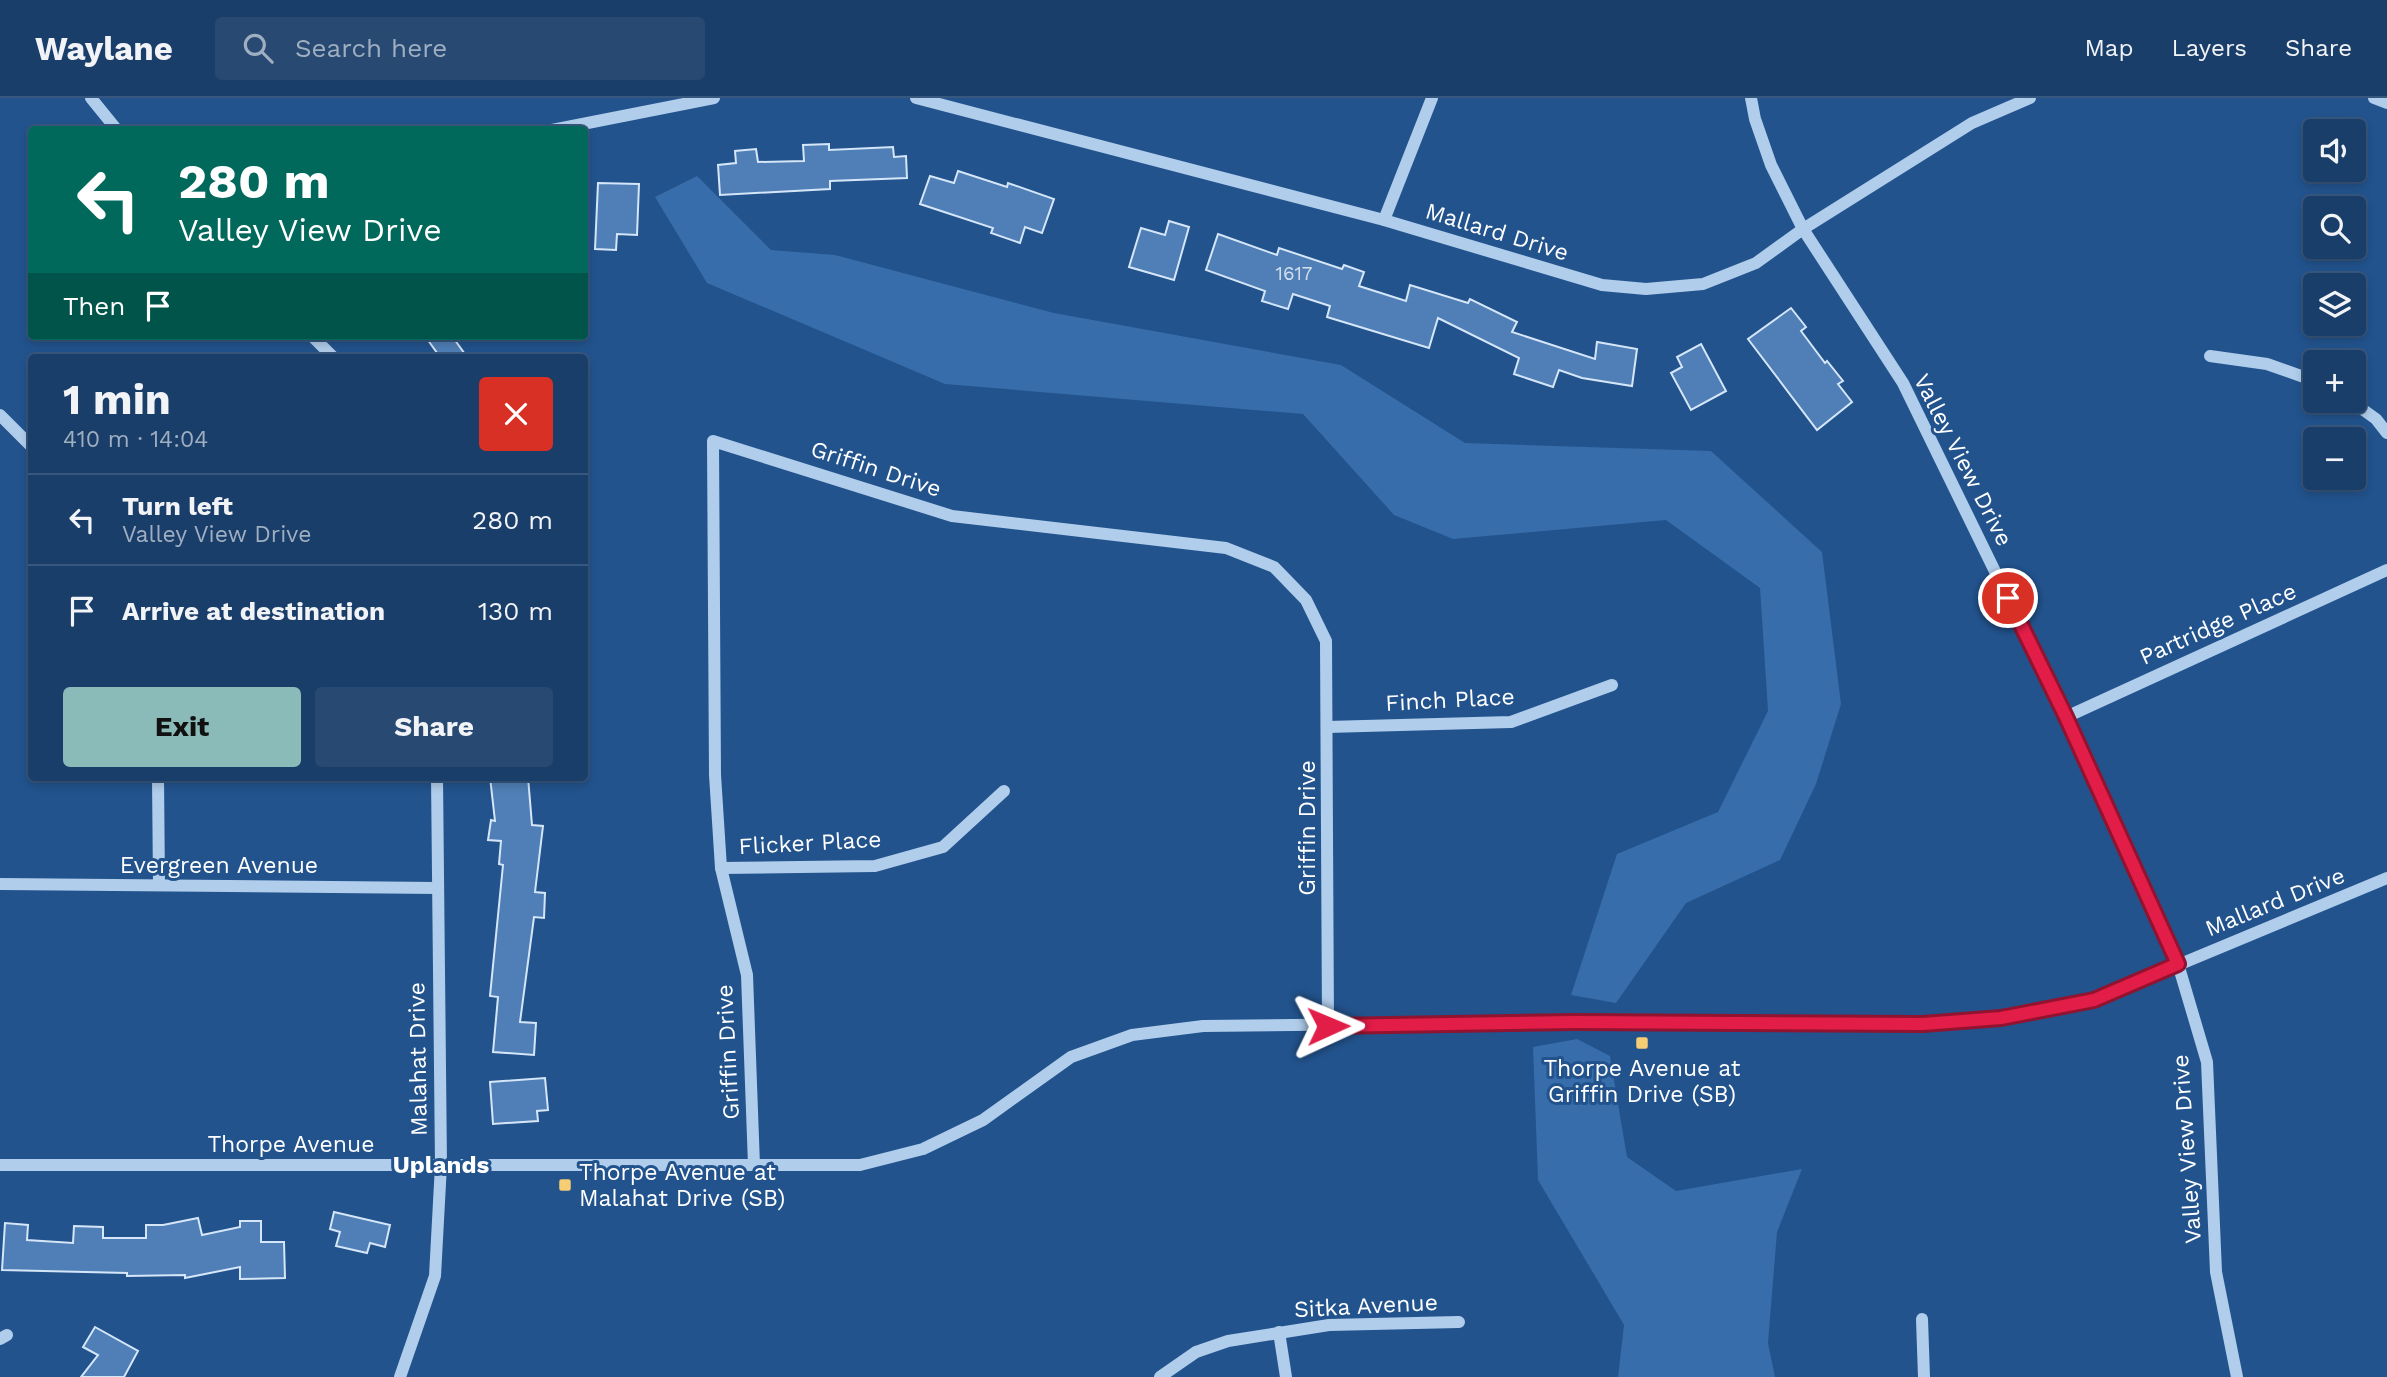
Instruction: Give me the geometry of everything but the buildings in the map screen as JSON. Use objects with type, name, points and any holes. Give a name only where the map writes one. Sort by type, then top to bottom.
[{"type":"street","points":[[91,98],[114,126]]},
{"type":"street","points":[[572,126],[714,98]]},
{"type":"street","name":"Mallard Drive","points":[[916,98],[1384,220],[1602,285],[1646,289],[1703,284],[1756,262],[1802,229],[1972,123],[2030,98]]},
{"type":"street","points":[[1384,220],[1432,98]]},
{"type":"street","name":"Valley View Drive","points":[[1751,98],[1755,119],[1772,165],[1802,229],[1903,383],[2066,717],[2178,964],[2207,1062],[2216,1272],[2237,1377]]},
{"type":"street","points":[[2374,98],[2387,103]]},
{"type":"street","points":[[316,340],[330,354]]},
{"type":"street","points":[[2210,356],[2267,364],[2303,377]]},
{"type":"street","points":[[2366,412],[2387,433]]},
{"type":"street","points":[[0,415],[28,443]]},
{"type":"street","name":"Griffin Drive","points":[[754,1165],[747,975],[721,868],[715,775],[713,441],[952,516],[1226,548],[1273,567],[1306,600],[1326,641],[1328,1026]]},
{"type":"street","name":"Partridge Place","points":[[2066,717],[2387,570]]},
{"type":"street","name":"Finch Place","points":[[1327,727],[1511,722],[1612,685]]},
{"type":"street","points":[[158,781],[159,885]]},
{"type":"street","name":"Malahat Drive","points":[[400,1377],[435,1276],[441,1165],[437,781]]},
{"type":"street","name":"Flicker Place","points":[[721,868],[875,866],[943,847],[1004,791]]},
{"type":"street","name":"Mallard Drive","points":[[2178,964],[2387,878]]},
{"type":"street","name":"Evergreen Avenue","points":[[0,884],[437,888]]},
{"type":"street","name":"Thorpe Avenue","points":[[0,1165],[860,1166],[923,1149],[983,1120],[1071,1057],[1132,1035],[1203,1026],[1576,1022],[1923,1024],[2001,1018],[2094,1000],[2178,964]]},
{"type":"street","points":[[1922,1319],[1924,1377]]},
{"type":"street","name":"Sitka Avenue","points":[[1160,1377],[1196,1352],[1228,1341],[1329,1325],[1459,1322]]},
{"type":"street","points":[[1279,1332],[1286,1377]]},
{"type":"shaded area","points":[[697,176],[771,250],[835,255],[1054,313],[1341,365],[1465,443],[1711,451],[1822,552],[1841,704],[1816,784],[1780,860],[1686,903],[1616,1003],[1571,995],[1617,854],[1718,812],[1768,711],[1760,588],[1666,520],[1453,539],[1394,515],[1303,414],[945,384],[707,283],[655,197]]},
{"type":"shaded area","points":[[1577,1039],[1610,1056],[1627,1157],[1676,1191],[1802,1169],[1777,1232],[1768,1343],[1775,1377],[1618,1377],[1624,1325],[1538,1180],[1533,1047]]},
{"type":"place","name":"Thorpe Avenue at Griffin Drive (SB)","points":[[1642,1043]]},
{"type":"place","name":"Thorpe Avenue at Malahat Drive (SB)","points":[[565,1185]]},
{"type":"district","name":"Uplands","points":[[441,1165]]},
{"type":"route","points":[[1328,1026],[1576,1022],[1923,1024],[2001,1018],[2094,1000],[2178,964],[2066,717],[2008,598]]}]
